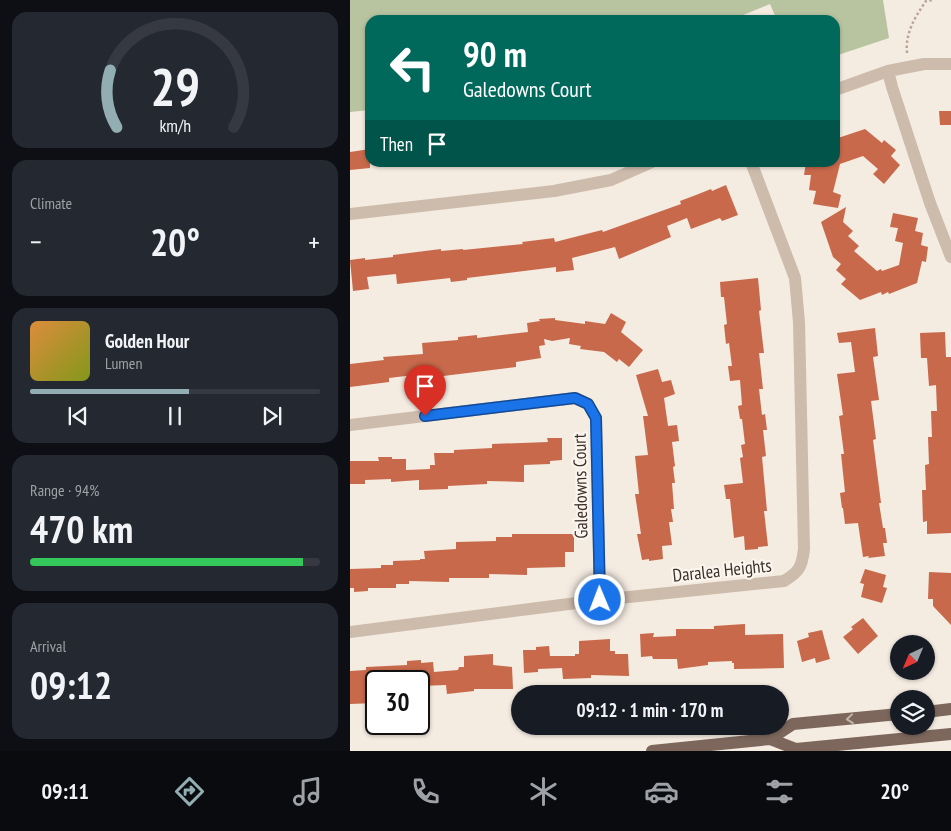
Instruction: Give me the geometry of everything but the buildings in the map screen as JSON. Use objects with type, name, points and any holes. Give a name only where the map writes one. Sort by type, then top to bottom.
[{"type":"main road","points":[[935,711],[951,709]]},
{"type":"main road","points":[[770,739],[793,724],[890,715]]},
{"type":"main road","points":[[652,751],[770,739],[796,749],[878,746],[951,734]]},
{"type":"street","points":[[840,88],[908,66],[951,64]]},
{"type":"street","points":[[888,71],[930,203],[950,254]]},
{"type":"street","points":[[350,214],[554,190],[610,180],[640,167]]},
{"type":"street","name":"Daralea Heights","points":[[350,632],[600,600],[784,581],[795,574],[803,563],[804,549],[799,322],[796,278],[753,167]]},
{"type":"street","name":"Galedowns Court","points":[[350,425],[575,398],[588,404],[596,418],[600,600]]},
{"type":"path","points":[[908,66],[906,42],[912,22],[926,1],[932,0]]},
{"type":"green space","points":[[350,0],[883,0],[889,38],[840,54],[840,15],[775,15],[770,4],[743,15],[365,15],[365,110],[350,112]]},
{"type":"route","points":[[425,416],[575,398],[588,404],[596,418],[600,600]]}]
